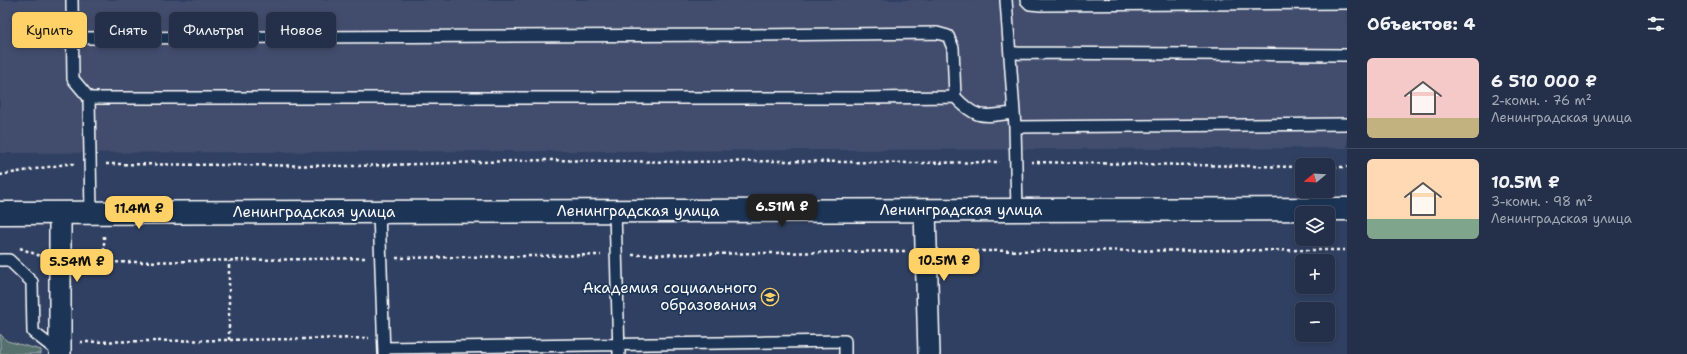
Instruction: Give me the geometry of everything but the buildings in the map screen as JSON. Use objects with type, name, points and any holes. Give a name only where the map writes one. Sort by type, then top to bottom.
[{"type":"main road","name":"Ленинградская улица","points":[[0,213],[1347,209]]},
{"type":"street","points":[[925,210],[929,354]]},
{"type":"street","points":[[60,213],[60,264],[65,350]]},
{"type":"lane","points":[[72,0],[72,12]]},
{"type":"lane","points":[[1006,0],[1015,127],[1018,210]]},
{"type":"lane","points":[[1026,0],[1030,4],[1041,5],[1325,2],[1347,4]]},
{"type":"lane","points":[[87,38],[742,36],[937,33],[948,36],[953,48],[955,97],[968,110],[981,116],[1014,113]]},
{"type":"lane","points":[[72,48],[73,79],[89,98],[91,213]]},
{"type":"lane","points":[[1010,54],[1347,54]]},
{"type":"lane","points":[[89,98],[955,97]]},
{"type":"lane","points":[[1015,127],[1347,124]]},
{"type":"lane","points":[[615,211],[619,349]]},
{"type":"lane","points":[[379,212],[384,347],[619,349],[845,341],[845,354]]},
{"type":"lane","points":[[0,260],[8,260],[32,282],[33,332],[65,350]]},
{"type":"path","points":[[0,175],[66,164],[355,166],[545,160],[682,162],[779,160],[915,163],[1016,162],[1295,167]]},
{"type":"path","points":[[1335,167],[1347,167]]},
{"type":"path","points":[[17,247],[60,264],[926,251],[1347,250]]},
{"type":"path","points":[[229,261],[229,340]]},
{"type":"path","points":[[65,350],[229,340],[384,347]]},
{"type":"shaded area","points":[[0,0],[1347,0],[1347,148],[0,153]]},
{"type":"green space","points":[[0,334],[7,341],[41,350],[41,354],[0,354]]},
{"type":"place","name":"Академия социального образования","points":[[770,297]]}]
